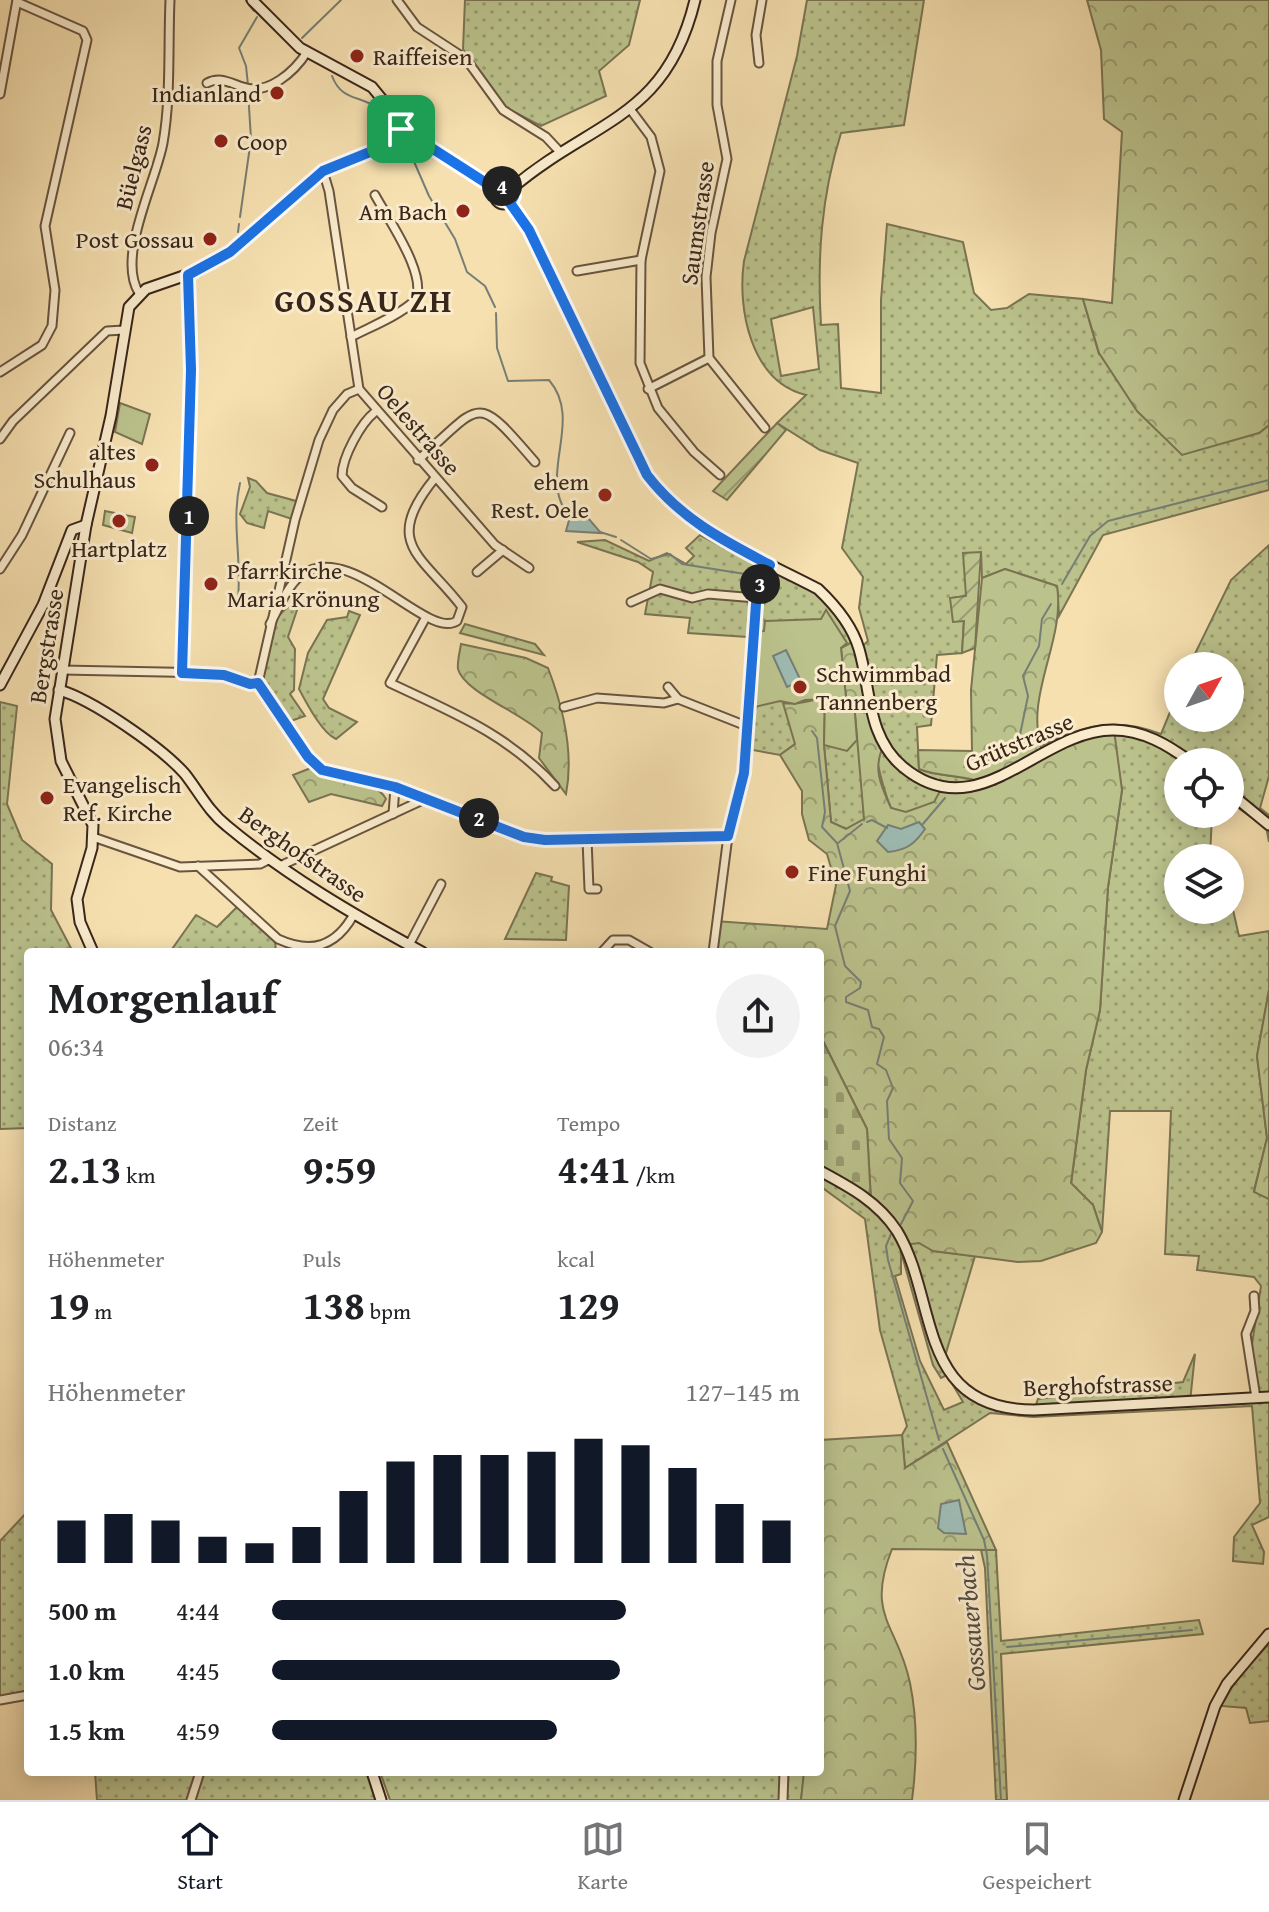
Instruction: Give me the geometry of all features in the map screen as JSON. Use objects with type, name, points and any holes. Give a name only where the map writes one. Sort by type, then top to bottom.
[{"type":"street","points":[[252,0],[279,30],[307,52],[366,83],[404,126],[415,129],[416,138]]},
{"type":"street","points":[[397,0],[414,24],[466,59],[503,110],[546,137],[560,152]]},
{"type":"street","points":[[511,189],[560,152],[630,109],[653,89],[676,58],[695,0]]},
{"type":"street","name":"Saumstrasse","points":[[709,358],[706,277],[711,233],[727,159],[716,95],[717,61],[731,0]]},
{"type":"street","points":[[759,63],[756,35],[762,0]]},
{"type":"street","points":[[0,94],[17,1],[83,31],[87,40],[45,226],[55,290],[52,326],[42,345],[0,372]]},
{"type":"street","name":"Büelgass","points":[[139,293],[132,278],[142,211],[162,145],[170,1]]},
{"type":"street","points":[[0,30],[11,31]]},
{"type":"street","points":[[207,83],[214,79],[234,82],[243,88],[254,88],[287,77],[307,52]]},
{"type":"street","points":[[630,109],[651,137],[660,171],[641,260],[640,363],[658,408],[694,452],[720,475]]},
{"type":"street","points":[[404,126],[399,132],[400,139],[408,144],[416,138]]},
{"type":"street","points":[[416,138],[497,190],[499,203],[510,203],[514,196],[511,189],[503,186],[497,190]]},
{"type":"street","points":[[139,293],[188,275],[230,252],[323,171],[400,139]]},
{"type":"street","name":"Oelestrasse","points":[[323,171],[330,197],[359,389],[375,412],[503,550],[529,568]]},
{"type":"street","points":[[351,337],[414,301],[419,289],[414,267],[375,195]]},
{"type":"street","name":"Grütstrasse","points":[[510,203],[529,230],[647,475],[662,495],[694,523],[818,589],[842,615],[859,649],[869,702],[884,745],[903,767],[929,782],[956,787],[984,784],[1070,740],[1102,731],[1145,736],[1166,748]]},
{"type":"street","points":[[577,271],[641,260]]},
{"type":"street","points":[[182,673],[191,384],[188,275]]},
{"type":"street","name":"Bergstrasse","points":[[93,837],[91,816],[58,753],[55,732],[86,525],[109,425],[129,307],[139,293]]},
{"type":"street","points":[[0,439],[13,421],[107,331],[124,330]]},
{"type":"street","points":[[648,389],[709,358],[765,428]]},
{"type":"street","points":[[359,389],[347,394],[333,410],[319,440],[270,624],[258,683],[318,767],[395,787],[524,837],[728,836]]},
{"type":"street","points":[[375,412],[365,422],[342,476],[352,488],[382,507]]},
{"type":"street","points":[[418,460],[466,416],[479,412],[499,420],[535,462]]},
{"type":"street","points":[[0,569],[22,535],[70,433]]},
{"type":"street","points":[[270,624],[289,588],[301,576],[315,569],[363,576],[426,617],[453,625],[461,616],[462,607],[417,556],[407,534],[412,513],[435,478]]},
{"type":"street","points":[[0,685],[43,605],[71,532],[86,525]]},
{"type":"street","points":[[477,572],[503,550]]},
{"type":"street","points":[[714,948],[728,836],[744,773],[756,598],[770,565]]},
{"type":"street","points":[[631,602],[660,589],[692,598],[708,594],[756,598]]},
{"type":"street","points":[[426,617],[390,683],[493,733],[520,751],[555,786]]},
{"type":"street","points":[[62,670],[224,675],[250,684],[258,683]]},
{"type":"street","points":[[668,687],[678,699],[749,727]]},
{"type":"street","name":"Berghofstrasse","points":[[59,690],[89,701],[172,762],[221,821],[270,859],[354,914],[415,948]]},
{"type":"street","points":[[564,707],[597,698],[664,703],[678,699]]},
{"type":"street","points":[[393,814],[395,787]]},
{"type":"street","points":[[280,866],[427,798]]},
{"type":"street","points":[[1244,804],[1269,825]]},
{"type":"street","points":[[91,948],[80,922],[77,899],[93,837],[174,866],[260,864],[270,859]]},
{"type":"street","points":[[587,839],[589,889],[597,889]]},
{"type":"street","points":[[198,866],[278,939],[310,948]]},
{"type":"street","points":[[409,945],[441,884]]},
{"type":"street","points":[[317,948],[334,940],[354,914]]},
{"type":"street","points":[[606,948],[613,940],[629,940],[643,948]]},
{"type":"street","name":"Berghofstrasse","points":[[824,1173],[862,1194],[889,1219],[908,1256],[934,1347],[956,1378],[986,1400],[1034,1410],[1269,1397]]},
{"type":"street","points":[[1254,1296],[1255,1311],[1246,1334],[1256,1398]]},
{"type":"street","points":[[1184,1800],[1215,1706],[1227,1684],[1269,1634]]},
{"type":"street","points":[[0,1700],[24,1696]]},
{"type":"street","points":[[191,1800],[199,1776]]},
{"type":"street","points":[[373,1776],[381,1800]]},
{"type":"street","points":[[783,1800],[784,1776]]},
{"type":"green space","points":[[465,0],[640,0],[629,45],[599,71],[606,96],[541,126],[503,106],[463,49]]},
{"type":"green space","points":[[807,0],[924,0],[904,125],[841,133],[834,157],[820,252],[821,325],[838,324],[841,388],[881,393],[881,300],[887,224],[963,242],[974,293],[991,310],[1007,308],[1029,294],[1083,299],[1099,354],[1259,433],[1269,425],[1269,490],[1103,535],[1059,616],[1057,586],[1005,569],[982,578],[981,552],[966,596],[951,598],[964,620],[962,653],[937,655],[931,725],[917,727],[919,769],[984,784],[906,813],[891,808],[880,772],[859,649],[868,641],[859,608],[863,577],[842,548],[858,463],[820,450],[777,423],[806,395],[787,387],[772,375],[760,360],[746,321],[742,280],[744,261],[797,56]],"holes":[[[813,307],[819,369],[781,376],[771,319]]]},
{"type":"green space","points":[[1087,0],[1269,0],[1269,425],[1259,433],[1182,455],[1137,411],[1099,353],[1083,299],[1112,303],[1122,132],[1104,119],[1101,50]]},
{"type":"green space","points":[[120,403],[150,414],[142,444],[115,432]]},
{"type":"green space","points":[[777,423],[786,430],[727,500],[713,491]]},
{"type":"green space","points":[[248,478],[256,481],[267,493],[300,502],[295,520],[268,511],[264,528],[247,523],[240,514],[250,487]]},
{"type":"green space","name":"Hartplatz","points":[[105,511],[135,517],[132,533],[103,525]]},
{"type":"green space","points":[[700,535],[767,570],[770,565],[818,589],[852,631],[864,819],[846,829],[831,822],[824,745],[805,700],[793,705],[795,744],[780,755],[747,749],[754,642],[748,637],[688,633],[690,618],[645,614],[653,572],[638,562],[577,542],[605,540],[649,561],[667,553],[686,564],[694,556],[686,548]]},
{"type":"green space","points":[[1269,545],[1269,776],[1260,808],[1269,815],[1269,842],[1265,821],[1244,812],[1244,748],[1164,748],[1164,828],[1211,828],[1211,844],[1164,844],[1164,924],[1236,924],[1239,936],[1269,931],[1269,990],[1257,1056],[1267,1138],[1254,1191],[1269,1199],[1269,1517],[1252,1525],[1264,1552],[1263,1564],[1233,1561],[1234,1537],[1260,1503],[1252,1406],[1033,1417],[990,1413],[905,1468],[902,1435],[907,1426],[880,1330],[865,1219],[824,1189],[824,1173],[862,1194],[933,1251],[975,1256],[943,1363],[963,1383],[984,1396],[1034,1410],[1038,1399],[1183,1382],[1195,1354],[1190,1402],[1256,1398],[1250,1357],[1261,1286],[1254,1277],[1197,1270],[1199,1256],[1165,1254],[1171,1111],[1110,1111],[1102,1232],[1093,1205],[1071,1184],[1086,1070],[1100,1010],[1108,887],[1122,790],[1114,740],[1043,754],[1040,746],[1070,733],[1099,726],[1129,725],[1161,734],[1164,727],[1164,732],[1244,732],[1244,652],[1196,652],[1231,580]],"holes":[[[901,1252],[933,1365],[941,1378],[947,1375],[963,1402],[944,1410],[920,1361],[895,1276],[901,1274]]]},
{"type":"green space","points":[[981,552],[975,648],[962,653],[964,621],[953,622],[950,598],[966,596],[963,553]]},
{"type":"green space","points":[[1005,569],[1057,586],[1056,628],[1038,711],[1038,732],[1043,754],[1070,740],[1114,730],[1122,790],[1108,887],[1100,1010],[1086,1070],[1071,1183],[1093,1205],[1102,1232],[1096,1243],[1041,1261],[1018,1262],[933,1251],[919,1243],[904,1245],[871,1201],[867,1129],[824,1043],[824,948],[713,948],[715,921],[827,929],[836,885],[827,854],[809,840],[802,814],[802,791],[780,755],[795,744],[783,703],[825,699],[824,745],[831,822],[846,829],[864,819],[854,702],[846,697],[841,648],[856,640],[884,745],[878,769],[891,808],[906,812],[934,802],[943,786],[983,783],[919,769],[918,750],[972,751],[971,690],[982,578]]},
{"type":"green space","points":[[293,604],[298,607],[288,637],[295,649],[294,690],[290,694],[305,716],[285,723],[258,683],[271,629],[283,611]]},
{"type":"green space","name":"Schwimmbad Tannenberg","points":[[826,610],[847,643],[841,648],[846,697],[854,702],[857,740],[847,751],[824,745],[825,699],[795,704],[780,701],[755,707],[758,632],[764,631],[765,621],[821,619]]},
{"type":"green space","points":[[349,611],[360,615],[323,699],[329,708],[357,722],[336,739],[320,724],[299,689],[308,653],[327,620],[347,617]]},
{"type":"green space","points":[[465,624],[535,644],[544,655],[460,633]]},
{"type":"green space","points":[[461,644],[526,658],[548,668],[566,730],[569,762],[566,794],[539,758],[542,733],[463,678],[458,669]]},
{"type":"green space","points":[[0,702],[17,706],[7,804],[22,840],[52,864],[51,910],[71,948],[24,948],[24,1128],[0,1129]]},
{"type":"green space","points":[[311,768],[330,776],[363,783],[386,799],[382,806],[331,794],[309,802],[293,775]]},
{"type":"green space","points":[[536,873],[569,886],[566,940],[505,939]]},
{"type":"green space","points":[[239,905],[275,940],[276,948],[173,948],[196,915],[217,927]]},
{"type":"green space","points":[[1269,990],[1269,1199],[1254,1192],[1267,1138],[1257,1056]]},
{"type":"green space","points":[[824,1043],[867,1129],[871,1201],[824,1173]]},
{"type":"green space","points":[[902,1435],[905,1468],[947,1442],[996,1550],[892,1549],[882,1590],[883,1606],[905,1663],[913,1698],[916,1742],[912,1800],[801,1800],[804,1776],[824,1776],[824,1440]]},
{"type":"green space","points":[[24,1515],[24,1696],[0,1700],[0,1541]]},
{"type":"green space","points":[[981,1550],[996,1550],[1001,1641],[1199,1620],[1203,1634],[1001,1654],[1007,1800],[996,1800],[985,1568]]},
{"type":"green space","points":[[1269,1644],[1269,1721],[1250,1723],[1246,1708],[1221,1706],[1238,1677]]},
{"type":"green space","points":[[95,1776],[373,1776],[381,1800],[97,1800]]},
{"type":"green space","points":[[381,1776],[804,1776],[801,1800],[390,1800]]},
{"type":"water","points":[[580,511],[601,533],[566,531],[571,513]]},
{"type":"water","points":[[786,650],[801,681],[787,687],[773,656]]},
{"type":"water","points":[[919,822],[925,829],[905,848],[888,852],[877,841],[888,825],[901,829]]},
{"type":"water","points":[[959,1500],[966,1534],[944,1533],[938,1528],[941,1504]]},
{"type":"waterway","points":[[302,38],[341,0]]},
{"type":"waterway","name":"Gossauerbach","points":[[249,5],[254,11]]},
{"type":"waterway","points":[[248,85],[246,66],[239,48],[257,17]]},
{"type":"waterway","name":"Gossauerbach","points":[[332,76],[344,93],[377,108],[393,129]]},
{"type":"waterway","points":[[240,217],[251,139],[248,91]]},
{"type":"waterway","name":"Gossauerbach","points":[[412,157],[429,196],[455,239],[467,272],[485,286],[495,307]]},
{"type":"waterway","points":[[238,232],[239,224]]},
{"type":"waterway","name":"Gossauerbach","points":[[496,313],[497,348],[508,381],[549,380],[559,396],[563,414],[557,485],[570,517]]},
{"type":"waterway","points":[[1062,584],[1090,536],[1108,521],[1269,480]]},
{"type":"waterway","points":[[238,598],[236,512],[240,483]]},
{"type":"waterway","name":"Gossauerbach","points":[[600,532],[616,537]]},
{"type":"waterway","name":"Gossauerbach","points":[[621,540],[651,559],[670,554],[682,564],[745,574],[751,578]]},
{"type":"waterway","points":[[988,761],[1017,749],[1028,696],[1023,676],[1039,646],[1042,619],[1051,604]]},
{"type":"waterway","name":"Gossauerbach","points":[[812,731],[817,738],[825,812],[822,827],[837,843],[850,891],[835,926],[845,966],[861,982],[860,988],[846,997],[846,1002],[868,1010],[872,1027],[879,1029],[884,1037],[877,1064],[886,1070],[893,1088],[887,1101],[889,1139],[902,1158],[900,1183],[913,1201],[901,1224]]},
{"type":"waterway","points":[[922,825],[945,798]]},
{"type":"waterway","points":[[867,822],[872,820],[887,828]]},
{"type":"waterway","points":[[838,843],[862,824]]},
{"type":"waterway","name":"Gossauerbach","points":[[891,1234],[886,1246],[888,1260],[939,1440]]},
{"type":"waterway","name":"Gossauerbach","points":[[943,1449],[984,1540],[987,1555],[1001,1800]]},
{"type":"waterway","points":[[1007,1647],[1192,1630]]},
{"type":"place","name":"Raiffeisen","points":[[357,56]]},
{"type":"place","name":"Indianland","points":[[277,93]]},
{"type":"place","name":"Coop","points":[[221,141]]},
{"type":"place","name":"Am Bach","points":[[463,211]]},
{"type":"place","name":"Post Gossau","points":[[210,239]]},
{"type":"place","name":"altes Schulhaus","points":[[152,465]]},
{"type":"place","name":"ehem Rest. Oele","points":[[605,495]]},
{"type":"place","name":"Hartplatz","points":[[119,521]]},
{"type":"place","name":"Pfarrkirche Maria Krönung","points":[[211,584]]},
{"type":"place","name":"Schwimmbad Tannenberg","points":[[800,687]]},
{"type":"place","name":"Evangelisch Ref. Kirche","points":[[47,798]]},
{"type":"place","name":"Fine Funghi","points":[[792,872]]},
{"type":"district","name":"GOSSAU ZH","points":[[364,300]]},
{"type":"route","points":[[404,126],[413,127],[416,138],[497,190],[501,186],[511,189],[514,196],[510,203],[529,230],[633,453],[647,475],[662,495],[694,523],[770,565],[757,590],[751,713],[744,773],[728,836],[545,840],[524,837],[395,787],[322,770],[308,757],[258,683],[250,684],[213,673],[182,673],[189,522],[191,370],[188,275],[215,262],[251,236],[311,179],[354,156],[397,141],[401,129],[404,126]]}]
